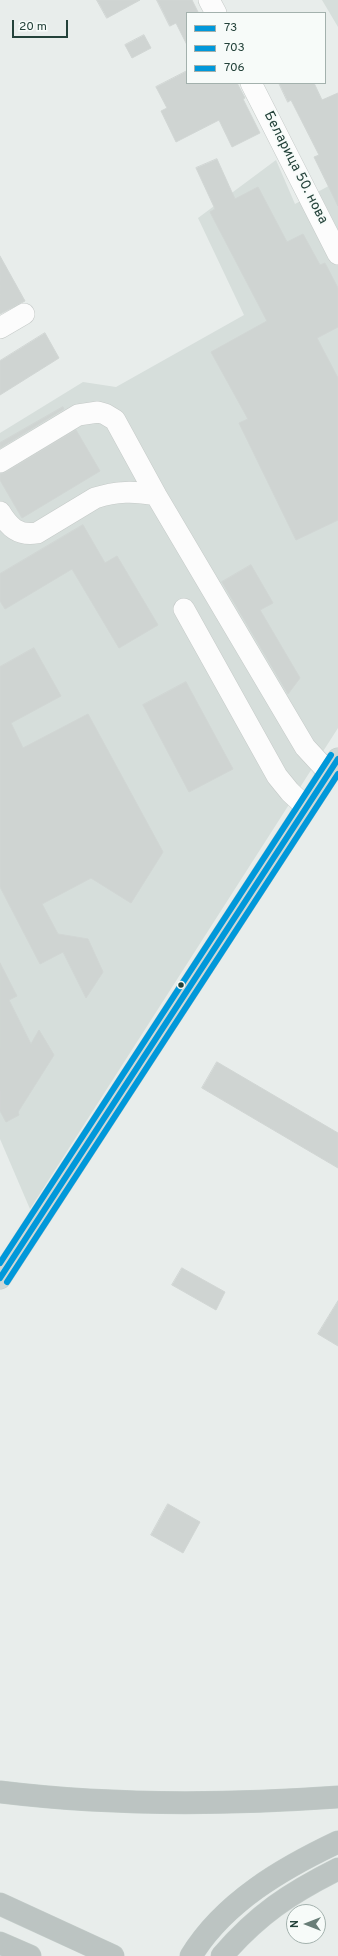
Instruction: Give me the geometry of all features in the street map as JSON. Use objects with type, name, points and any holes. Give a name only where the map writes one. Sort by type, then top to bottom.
[{"type":"highway","points":[[0,1792],[87,1801],[233,1803],[338,1797]]},
{"type":"highway","points":[[191,1956],[216,1924],[268,1879],[304,1858],[338,1842]]},
{"type":"highway","points":[[222,1956],[260,1918],[282,1900],[338,1869]]},
{"type":"highway","points":[[0,1904],[113,1956]]},
{"type":"highway","points":[[0,1942],[30,1956]]},
{"type":"main road","points":[[0,1278],[333,766]]},
{"type":"street","points":[[209,0],[215,12]]},
{"type":"street","name":"Беларица 50. нова","points":[[252,84],[338,254]]},
{"type":"street","points":[[0,328],[24,314]]},
{"type":"street","points":[[0,462],[78,415],[92,412],[105,414],[115,420],[156,495],[305,747],[333,766]]},
{"type":"street","points":[[0,512],[10,527],[20,532],[31,534],[37,533],[95,498],[104,495],[124,491],[156,495]]},
{"type":"street","points":[[184,609],[274,771],[290,792],[306,807]]},
{"type":"shaded area","points":[[322,0],[338,0],[338,27]]},
{"type":"shaded area","points":[[276,160],[295,204],[338,181],[338,728],[30,1209],[0,1139],[0,433],[83,382],[116,387],[244,315],[198,218]]},
{"type":"building","points":[[97,0],[140,0],[107,18]]},
{"type":"building","points":[[157,0],[192,0],[198,12],[186,12],[186,43],[176,23],[170,26]]},
{"type":"building","points":[[144,35],[151,48],[132,58],[125,45]]},
{"type":"building","points":[[186,72],[186,84],[238,84],[245,98],[243,99],[260,133],[232,147],[219,120],[176,142],[161,111],[167,108],[156,87]]},
{"type":"building","points":[[279,84],[314,84],[322,100],[338,93],[338,206],[314,157],[319,155],[291,100],[288,102]]},
{"type":"building","points":[[217,159],[235,199],[258,187],[287,242],[303,234],[320,265],[325,263],[338,288],[338,327],[317,338],[338,378],[338,520],[296,540],[239,423],[248,419],[211,352],[267,321],[210,212],[215,209],[196,168]]},
{"type":"building","points":[[0,256],[25,301],[0,314]]},
{"type":"building","points":[[45,333],[59,358],[0,395],[0,361]]},
{"type":"building","points":[[63,407],[64,409],[0,448],[0,443]]},
{"type":"building","points":[[76,430],[100,471],[22,518],[0,480],[0,474],[6,472]]},
{"type":"building","points":[[83,525],[105,563],[117,556],[158,625],[119,648],[72,569],[5,609],[0,601],[0,574]]},
{"type":"building","points":[[251,565],[273,603],[260,610],[300,678],[288,694],[222,582]]},
{"type":"building","points":[[34,648],[61,696],[11,723],[23,748],[88,714],[163,852],[131,903],[91,878],[42,904],[58,934],[88,939],[103,972],[86,998],[63,952],[40,964],[0,887],[0,667]]},
{"type":"building","points":[[186,682],[233,769],[189,792],[143,705]]},
{"type":"building","points":[[0,963],[17,996],[9,1000],[31,1044],[39,1030],[54,1055],[18,1112],[19,1115],[6,1122],[0,1111]]},
{"type":"building","points":[[217,1062],[338,1133],[338,1168],[202,1088]]},
{"type":"building","points":[[182,1268],[225,1292],[216,1310],[172,1285]]},
{"type":"building","points":[[338,1301],[338,1346],[318,1334]]},
{"type":"building","points":[[168,1504],[200,1522],[183,1553],[151,1535]]},
{"type":"transit line","name":"706","points":[[0,1263],[331,755]]},
{"type":"transit line","name":"73","points":[[0,1278],[338,759]]},
{"type":"transit line","name":"703","points":[[7,1282],[338,774]]}]
